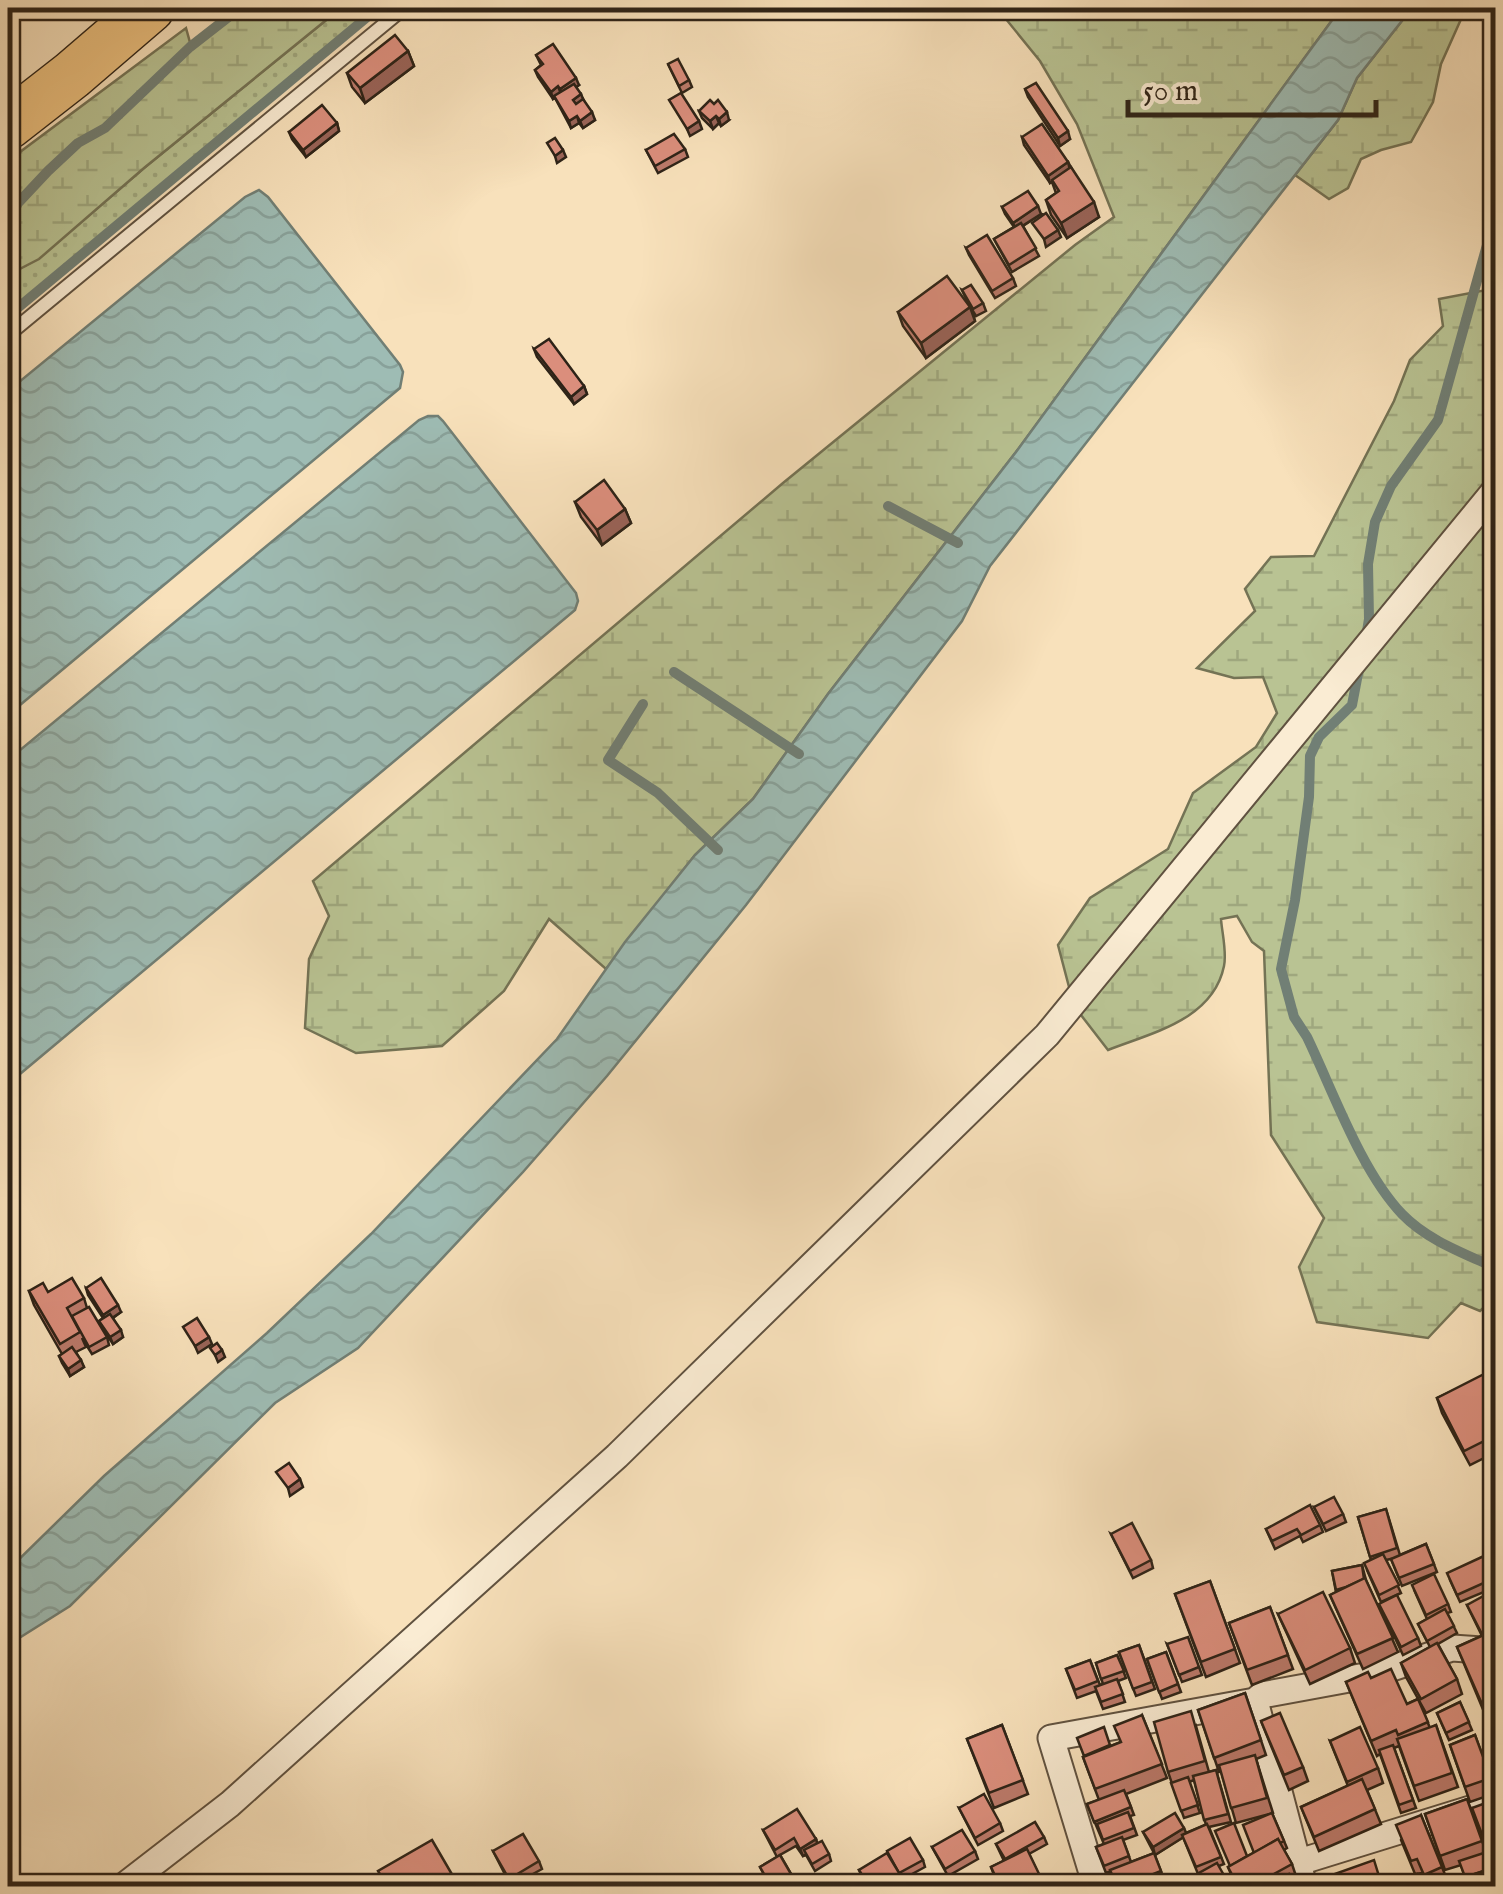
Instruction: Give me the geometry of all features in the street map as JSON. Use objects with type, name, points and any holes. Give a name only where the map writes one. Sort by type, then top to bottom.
[{"type":"highway","points":[[8,124],[150,8]]},
{"type":"street","points":[[124,1886],[230,1804],[617,1456],[1046,1034],[1496,488]]},
{"type":"street","points":[[1096,1886],[1051,1738],[1255,1701],[1262,1694],[1371,1674],[1452,1648],[1482,1650],[1496,1644]]},
{"type":"street","points":[[1255,1701],[1300,1875],[1496,1801]]},
{"type":"lane","points":[[8,334],[404,8]]},
{"type":"green space","points":[[240,8],[341,8],[39,259],[8,275],[8,161],[186,28],[191,46]]},
{"type":"green space","points":[[341,8],[378,8],[8,316],[8,275],[39,258]]},
{"type":"green space","points":[[997,8],[1341,8],[1016,452],[828,694],[753,799],[695,855],[606,969],[549,919],[504,991],[442,1046],[356,1053],[305,1028],[309,959],[329,916],[313,881],[783,483],[1114,217],[1077,124],[1040,61]]},
{"type":"green space","points":[[1412,8],[1466,8],[1441,64],[1433,102],[1411,142],[1361,159],[1348,188],[1329,199],[1295,175],[1338,120],[1357,78]]},
{"type":"green space","points":[[1495,281],[1495,1297],[1480,1311],[1461,1303],[1428,1338],[1317,1322],[1299,1267],[1324,1218],[1271,1135],[1264,951],[1252,942],[1237,916],[1221,919],[1224,966],[1207,1000],[1178,1022],[1108,1050],[1074,1006],[1058,945],[1090,898],[1168,849],[1193,793],[1256,747],[1277,713],[1263,677],[1234,678],[1197,668],[1255,611],[1245,589],[1271,557],[1314,556],[1394,401],[1410,360],[1443,326],[1439,299],[1492,289]]},
{"type":"water","points":[[1341,8],[1412,8],[1357,78],[1338,120],[990,566],[962,621],[746,905],[607,1076],[358,1348],[275,1403],[70,1606],[8,1645],[8,1570],[104,1476],[267,1333],[371,1234],[557,1039],[625,942],[695,855],[753,799],[828,694],[1016,452]]},
{"type":"water","points":[[259,190],[400,365],[400,388],[8,715],[8,391],[245,197]]},
{"type":"water","points":[[428,416],[438,416],[443,421],[576,593],[575,610],[8,1084],[8,760]]},
{"type":"building","points":[[395,35],[408,51],[360,88],[347,73]]},
{"type":"building","points":[[553,44],[576,78],[551,92],[535,70],[543,64],[536,55]]},
{"type":"building","points":[[678,59],[689,80],[679,86],[668,64]]},
{"type":"building","points":[[1036,83],[1068,131],[1058,138],[1025,89]]},
{"type":"building","points":[[574,84],[581,94],[573,100],[576,104],[583,99],[592,112],[580,121],[577,116],[569,121],[554,96]]},
{"type":"building","points":[[681,93],[699,121],[687,129],[669,100]]},
{"type":"building","points":[[710,100],[714,104],[718,100],[727,112],[719,119],[716,116],[710,121],[699,111]]},
{"type":"building","points":[[322,105],[337,123],[303,150],[289,132]]},
{"type":"building","points":[[1042,124],[1068,162],[1048,176],[1022,137]]},
{"type":"building","points":[[674,134],[685,149],[655,166],[646,150]]},
{"type":"building","points":[[555,138],[563,150],[555,156],[547,143]]},
{"type":"building","points":[[1071,167],[1094,202],[1061,223],[1046,200],[1059,191],[1052,180]]},
{"type":"building","points":[[1028,191],[1038,206],[1013,223],[1002,207]]},
{"type":"building","points":[[1046,213],[1058,230],[1044,239],[1032,223]]},
{"type":"building","points":[[1021,223],[1036,248],[1009,265],[994,239]]},
{"type":"building","points":[[987,235],[1013,278],[992,291],[966,248]]},
{"type":"building","points":[[947,276],[970,307],[921,343],[898,312]]},
{"type":"building","points":[[971,285],[983,303],[973,309],[962,290]]},
{"type":"building","points":[[549,339],[584,386],[571,397],[534,349]]},
{"type":"building","points":[[604,480],[625,509],[597,530],[575,502]]},
{"type":"building","points":[[72,1278],[84,1298],[67,1308],[80,1332],[60,1344],[29,1291],[43,1283],[48,1292]]},
{"type":"building","points":[[101,1278],[118,1305],[103,1315],[86,1288]]},
{"type":"building","points":[[89,1307],[107,1337],[89,1347],[72,1316]]},
{"type":"building","points":[[110,1314],[121,1330],[110,1337],[99,1321]]},
{"type":"building","points":[[197,1318],[209,1337],[195,1346],[183,1327]]},
{"type":"building","points":[[217,1343],[222,1350],[215,1355],[210,1348]]},
{"type":"building","points":[[72,1347],[81,1360],[68,1369],[59,1356]]},
{"type":"building","points":[[1494,1369],[1496,1435],[1464,1451],[1437,1398]]},
{"type":"building","points":[[289,1463],[300,1479],[288,1488],[276,1472]]},
{"type":"building","points":[[1334,1497],[1343,1514],[1323,1524],[1314,1507]]},
{"type":"building","points":[[1310,1505],[1320,1525],[1301,1535],[1297,1529],[1272,1541],[1266,1529]]},
{"type":"building","points":[[1386,1509],[1397,1548],[1370,1557],[1358,1517]]},
{"type":"building","points":[[1132,1523],[1151,1560],[1130,1571],[1111,1534]]},
{"type":"building","points":[[1426,1544],[1434,1564],[1399,1578],[1391,1559]]},
{"type":"building","points":[[1383,1554],[1399,1585],[1379,1595],[1364,1563]]},
{"type":"building","points":[[1484,1556],[1495,1578],[1457,1595],[1447,1573]]},
{"type":"building","points":[[1362,1565],[1364,1579],[1336,1590],[1332,1571]]},
{"type":"building","points":[[1434,1574],[1448,1604],[1426,1615],[1412,1585]]},
{"type":"building","points":[[1365,1578],[1393,1638],[1357,1654],[1330,1595]]},
{"type":"building","points":[[1210,1581],[1235,1649],[1201,1662],[1175,1594]]},
{"type":"building","points":[[1323,1592],[1350,1648],[1305,1670],[1278,1614]]},
{"type":"building","points":[[1489,1593],[1496,1606],[1496,1632],[1483,1636],[1467,1605]]},
{"type":"building","points":[[1397,1595],[1418,1638],[1401,1647],[1379,1604]]},
{"type":"building","points":[[1270,1607],[1288,1655],[1247,1670],[1229,1623]]},
{"type":"building","points":[[1445,1609],[1454,1626],[1427,1641],[1418,1624]]},
{"type":"building","points":[[1488,1633],[1496,1651],[1496,1699],[1482,1704],[1457,1647]]},
{"type":"building","points":[[1188,1637],[1199,1667],[1179,1675],[1167,1644]]},
{"type":"building","points":[[1437,1643],[1457,1679],[1421,1699],[1401,1663]]},
{"type":"building","points":[[1139,1645],[1152,1682],[1133,1689],[1119,1652]]},
{"type":"building","points":[[1166,1652],[1178,1684],[1159,1692],[1147,1659]]},
{"type":"building","points":[[1117,1655],[1124,1671],[1101,1679],[1096,1663]]},
{"type":"building","points":[[1090,1660],[1098,1681],[1075,1690],[1066,1669]]},
{"type":"building","points":[[1391,1669],[1407,1704],[1418,1699],[1428,1722],[1371,1741],[1346,1682],[1368,1672],[1371,1678]]},
{"type":"building","points":[[1117,1679],[1123,1694],[1101,1702],[1095,1687]]},
{"type":"building","points":[[1245,1693],[1261,1740],[1214,1758],[1198,1710]]},
{"type":"building","points":[[1460,1702],[1469,1722],[1446,1733],[1437,1713]]},
{"type":"building","points":[[1191,1711],[1205,1761],[1168,1772],[1154,1722]]},
{"type":"building","points":[[1280,1713],[1303,1767],[1284,1775],[1261,1721]]},
{"type":"building","points":[[1142,1715],[1162,1764],[1095,1789],[1083,1757],[1121,1742],[1114,1726]]},
{"type":"building","points":[[1002,1725],[1023,1780],[989,1793],[967,1739]]},
{"type":"building","points":[[1436,1725],[1452,1773],[1414,1786],[1397,1739]]},
{"type":"building","points":[[1104,1727],[1110,1745],[1084,1756],[1077,1738]]},
{"type":"building","points":[[1360,1727],[1378,1768],[1347,1782],[1330,1741]]},
{"type":"building","points":[[1475,1735],[1491,1778],[1465,1787],[1450,1745]]},
{"type":"building","points":[[1393,1745],[1413,1800],[1399,1805],[1379,1750]]},
{"type":"building","points":[[1255,1755],[1267,1798],[1231,1808],[1219,1765]]},
{"type":"building","points":[[1216,1770],[1228,1814],[1204,1820],[1193,1776]]},
{"type":"building","points":[[1188,1777],[1198,1805],[1181,1811],[1171,1783]]},
{"type":"building","points":[[1362,1779],[1375,1809],[1314,1837],[1301,1807]]},
{"type":"building","points":[[1124,1790],[1131,1807],[1094,1822],[1087,1804]]},
{"type":"building","points":[[984,1794],[1000,1823],[975,1838],[959,1808]]},
{"type":"building","points":[[1467,1799],[1482,1841],[1440,1856],[1425,1814]]},
{"type":"building","points":[[1491,1801],[1496,1812],[1496,1832],[1483,1837],[1472,1808]]},
{"type":"building","points":[[797,1809],[816,1839],[800,1849],[794,1838],[775,1850],[763,1830]]},
{"type":"building","points":[[1128,1812],[1134,1828],[1103,1840],[1097,1824]]},
{"type":"building","points":[[1175,1813],[1184,1828],[1153,1847],[1143,1832]]},
{"type":"building","points":[[1272,1813],[1284,1841],[1280,1843],[1278,1839],[1254,1853],[1243,1825]]},
{"type":"building","points":[[1421,1815],[1442,1867],[1424,1875],[1417,1859],[1411,1861],[1396,1825]]},
{"type":"building","points":[[1035,1822],[1044,1837],[1005,1859],[996,1844]]},
{"type":"building","points":[[1234,1823],[1247,1856],[1230,1866],[1215,1831]]},
{"type":"building","points":[[1207,1824],[1221,1857],[1196,1867],[1182,1835]]},
{"type":"building","points":[[962,1830],[975,1851],[945,1869],[932,1847]]},
{"type":"building","points":[[523,1834],[539,1861],[509,1879],[493,1851]]},
{"type":"building","points":[[1122,1837],[1129,1856],[1104,1866],[1096,1847]]},
{"type":"building","points":[[910,1838],[923,1860],[899,1873],[887,1851]]},
{"type":"building","points":[[1278,1839],[1292,1864],[1252,1886],[1238,1886],[1228,1867]]},
{"type":"building","points":[[432,1840],[457,1883],[387,1886],[378,1871]]},
{"type":"building","points":[[822,1841],[829,1854],[812,1864],[804,1850]]},
{"type":"building","points":[[1027,1849],[1042,1880],[1028,1886],[1000,1886],[991,1867]]},
{"type":"building","points":[[1496,1849],[1496,1867],[1465,1877],[1459,1861]]},
{"type":"building","points":[[887,1853],[907,1886],[869,1886],[859,1870]]},
{"type":"building","points":[[1154,1853],[1161,1871],[1117,1886],[1110,1870]]},
{"type":"building","points":[[780,1855],[798,1886],[778,1886],[773,1878],[768,1881],[760,1867]]},
{"type":"building","points":[[1374,1860],[1382,1886],[1332,1886],[1329,1876]]},
{"type":"building","points":[[1217,1863],[1230,1886],[1180,1886],[1179,1884]]},
{"type":"building","points":[[1496,1867],[1496,1886],[1442,1886],[1442,1885]]},
{"type":"building","points":[[1289,1874],[1295,1886],[1266,1886]]},
{"type":"building","points":[[1417,1874],[1422,1886],[1386,1886]]},
{"type":"building","points":[[1159,1877],[1163,1886],[1135,1886]]},
{"type":"waterway","points":[[8,223],[18,203],[78,143],[105,128],[190,47],[240,8]]},
{"type":"waterway","points":[[8,316],[378,8]]},
{"type":"waterway","points":[[1366,637],[1368,564],[1375,522],[1391,486],[1438,420],[1496,213]]},
{"type":"waterway","points":[[888,506],[958,543]]},
{"type":"waterway","points":[[1360,663],[1352,705],[1319,737],[1310,756],[1309,797],[1295,900],[1281,969],[1294,1017],[1361,1153],[1387,1196],[1423,1231],[1496,1268]]},
{"type":"waterway","points":[[674,672],[799,754]]},
{"type":"waterway","points":[[643,704],[608,760],[658,793],[718,850]]}]
